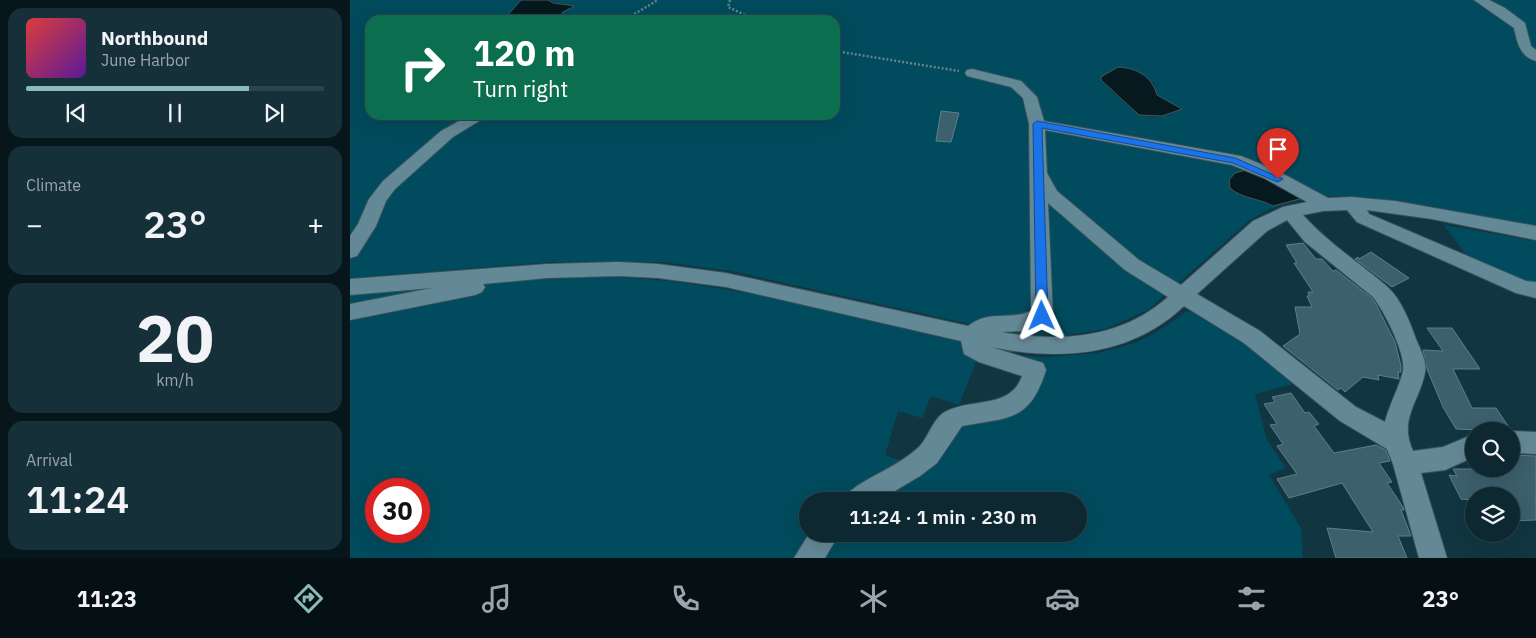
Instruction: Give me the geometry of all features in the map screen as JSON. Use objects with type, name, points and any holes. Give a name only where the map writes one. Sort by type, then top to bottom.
[{"type":"street","points":[[1480,0],[1501,10],[1520,26],[1523,33],[1522,40],[1536,57]]},
{"type":"street","points":[[971,335],[985,324],[1025,323],[1042,316],[1037,124],[1030,97],[1016,84],[972,73]]},
{"type":"street","points":[[350,251],[367,226],[378,199],[389,185],[447,134],[472,120]]},
{"type":"street","points":[[1037,124],[1235,160],[1248,164],[1293,186],[1324,204]]},
{"type":"street","points":[[1038,173],[1050,196],[1132,265],[1252,337],[1348,414],[1401,453],[1445,458],[1465,449]]},
{"type":"street","points":[[1351,203],[1363,218],[1386,229],[1523,288],[1536,290]]},
{"type":"street","points":[[350,287],[583,269],[697,275],[752,285],[971,335],[1040,346],[1092,343],[1128,333],[1144,326],[1158,318],[1260,226],[1289,211],[1324,204],[1351,203],[1392,207],[1536,233]]},
{"type":"street","points":[[1289,211],[1312,237],[1380,292],[1390,304],[1414,359],[1414,371],[1401,403],[1395,430],[1433,558]]},
{"type":"street","points":[[350,312],[461,292],[482,285],[493,276]]},
{"type":"street","points":[[872,492],[927,456],[951,421],[964,416],[1004,409],[1015,405],[1026,396],[1035,370],[987,356],[972,348],[971,335]]},
{"type":"street","points":[[1520,442],[1536,443]]},
{"type":"street","points":[[808,558],[819,542]]},
{"type":"path","points":[[633,15],[658,0]]},
{"type":"path","points":[[730,0],[728,7],[745,15]]},
{"type":"path","points":[[840,52],[972,73]]},
{"type":"shaded area","points":[[350,0],[521,0],[512,15],[365,15],[365,120],[840,120],[840,15],[561,15],[574,7],[548,0],[1536,0],[1536,226],[1485,219],[1375,198],[1332,196],[1293,201],[1270,209],[1250,220],[1148,310],[1105,329],[1067,335],[1025,334],[974,325],[731,271],[663,262],[551,262],[350,278]],"holes":[[[1112,72],[1154,83],[1157,95],[1181,109],[1164,116],[1144,116],[1131,108],[1101,80],[1102,76]],[[1228,184],[1303,198],[1273,206],[1236,193]]]},
{"type":"shaded area","points":[[521,0],[548,0],[553,3],[575,6],[561,15],[508,15]]},
{"type":"shaded area","points":[[1118,67],[1132,69],[1148,78],[1157,95],[1182,109],[1162,116],[1139,115],[1101,80],[1101,77]]},
{"type":"shaded area","points":[[1249,169],[1303,198],[1273,206],[1235,192],[1230,188],[1229,180],[1235,173]]},
{"type":"shaded area","points":[[1444,225],[1536,241],[1536,287],[1467,256]]},
{"type":"shaded area","points":[[615,277],[658,280],[702,285],[787,301],[958,341],[968,351],[978,357],[959,405],[931,396],[922,418],[898,411],[885,455],[907,463],[864,492],[799,492],[799,542],[813,542],[802,558],[350,558],[350,295],[543,279]]},
{"type":"shaded area","points":[[1205,311],[1301,382],[1255,394],[1267,440],[1286,468],[1269,475],[1301,528],[1303,558],[815,558],[826,542],[1087,542],[1087,492],[879,492],[930,459],[954,424],[983,417],[1040,368],[982,347],[1024,356],[1048,357],[1097,353],[1135,343],[1152,335],[1186,312]]},
{"type":"building","points":[[941,111],[959,113],[951,142],[936,141]]},
{"type":"building","points":[[1303,243],[1316,259],[1322,259],[1333,271],[1336,270],[1372,298],[1395,342],[1401,366],[1401,372],[1398,372],[1399,379],[1378,375],[1379,380],[1363,377],[1345,392],[1341,388],[1338,390],[1283,346],[1300,334],[1295,307],[1312,307],[1307,296],[1309,296],[1308,292],[1313,292],[1294,263],[1297,263],[1286,245]]},
{"type":"building","points":[[1371,252],[1409,278],[1392,287],[1355,259],[1358,257],[1359,259]]},
{"type":"building","points":[[1427,328],[1452,328],[1480,369],[1453,369],[1472,408],[1496,408],[1505,422],[1465,422],[1465,429],[1456,429],[1443,407],[1427,369],[1423,350],[1443,351]]},
{"type":"building","points":[[1291,393],[1305,413],[1309,412],[1319,424],[1314,426],[1334,453],[1376,445],[1386,450],[1390,461],[1379,463],[1392,482],[1387,483],[1404,510],[1401,510],[1411,536],[1398,536],[1407,558],[1336,558],[1327,528],[1373,532],[1342,483],[1289,498],[1277,479],[1297,474],[1277,446],[1283,444],[1270,425],[1277,424],[1264,404],[1275,402],[1272,397]]},
{"type":"building","points":[[1520,455],[1536,456],[1536,520],[1520,521],[1520,487],[1465,487],[1465,499],[1461,499],[1449,475],[1457,476],[1453,469],[1465,469],[1465,477],[1520,477]]},
{"type":"route","points":[[1042,316],[1037,124],[1175,151],[1235,160],[1248,164],[1278,179]]}]
